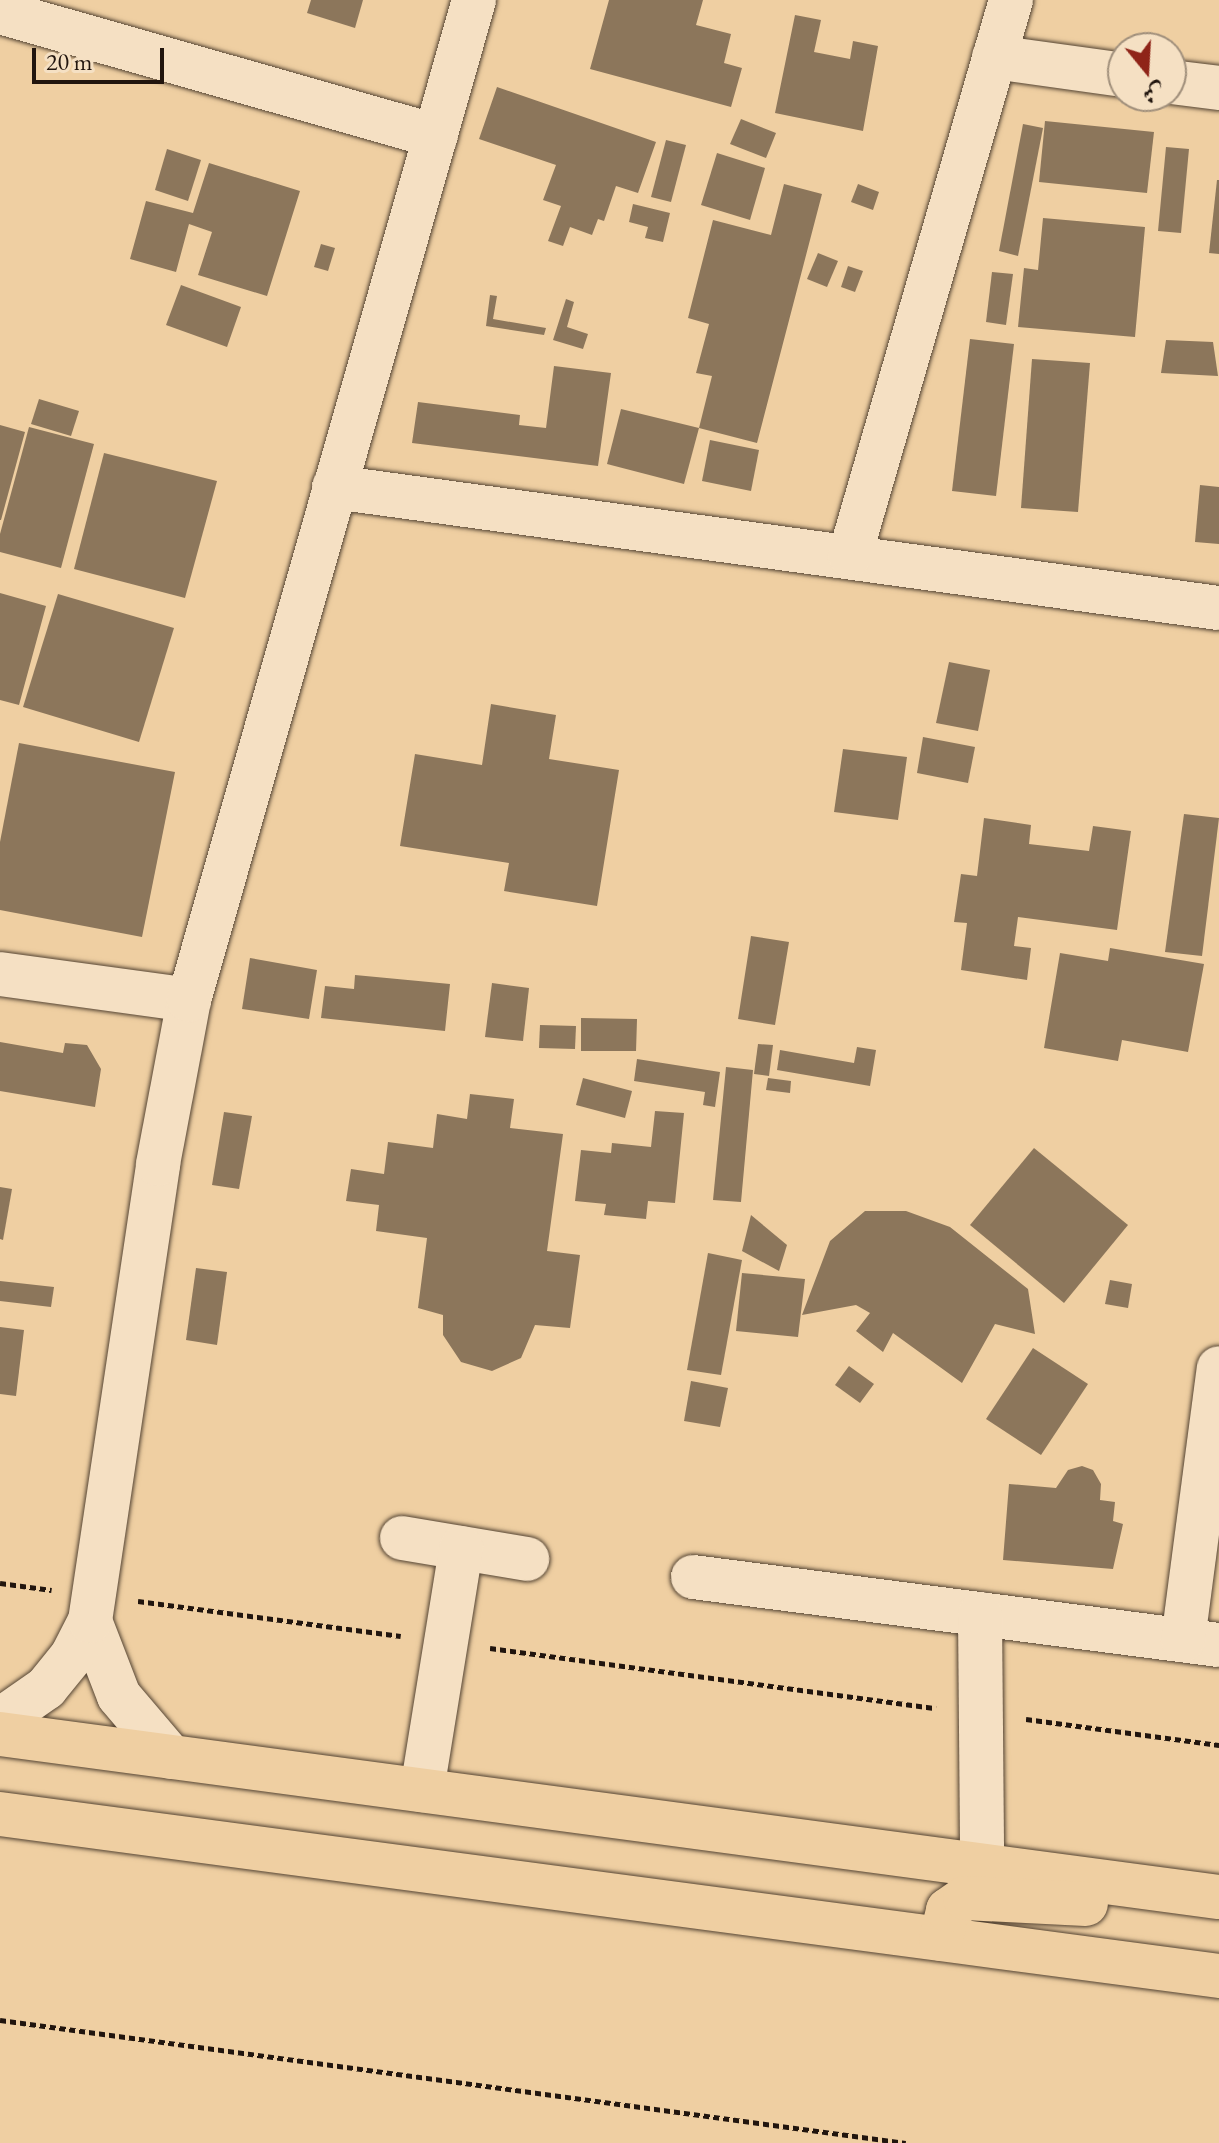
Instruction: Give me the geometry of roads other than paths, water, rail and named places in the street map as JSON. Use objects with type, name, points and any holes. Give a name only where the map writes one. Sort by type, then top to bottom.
[{"type":"main road","points":[[0,1734],[1219,1897]]},
{"type":"main road","points":[[0,1814],[1219,1976]]},
{"type":"main road","points":[[941,1939],[948,1910],[965,1898],[1072,1905],[1141,1886]]},
{"type":"street","points":[[0,1720],[46,1688],[72,1656],[92,1608],[160,1150],[189,1000],[474,0]]},
{"type":"street","points":[[850,555],[1011,0]]},
{"type":"street","points":[[0,12],[436,136]]},
{"type":"street","points":[[994,57],[1107,73]]},
{"type":"street","points":[[1187,84],[1219,88]]},
{"type":"street","points":[[334,487],[850,555],[1219,608]]},
{"type":"street","points":[[0,974],[189,1000]]},
{"type":"street","points":[[693,1577],[1201,1643],[1219,1368]]},
{"type":"street","points":[[402,1538],[527,1559]]},
{"type":"street","points":[[422,1790],[461,1548]]},
{"type":"street","points":[[92,1608],[119,1696],[171,1757]]},
{"type":"street","points":[[980,1614],[982,1865]]}]
